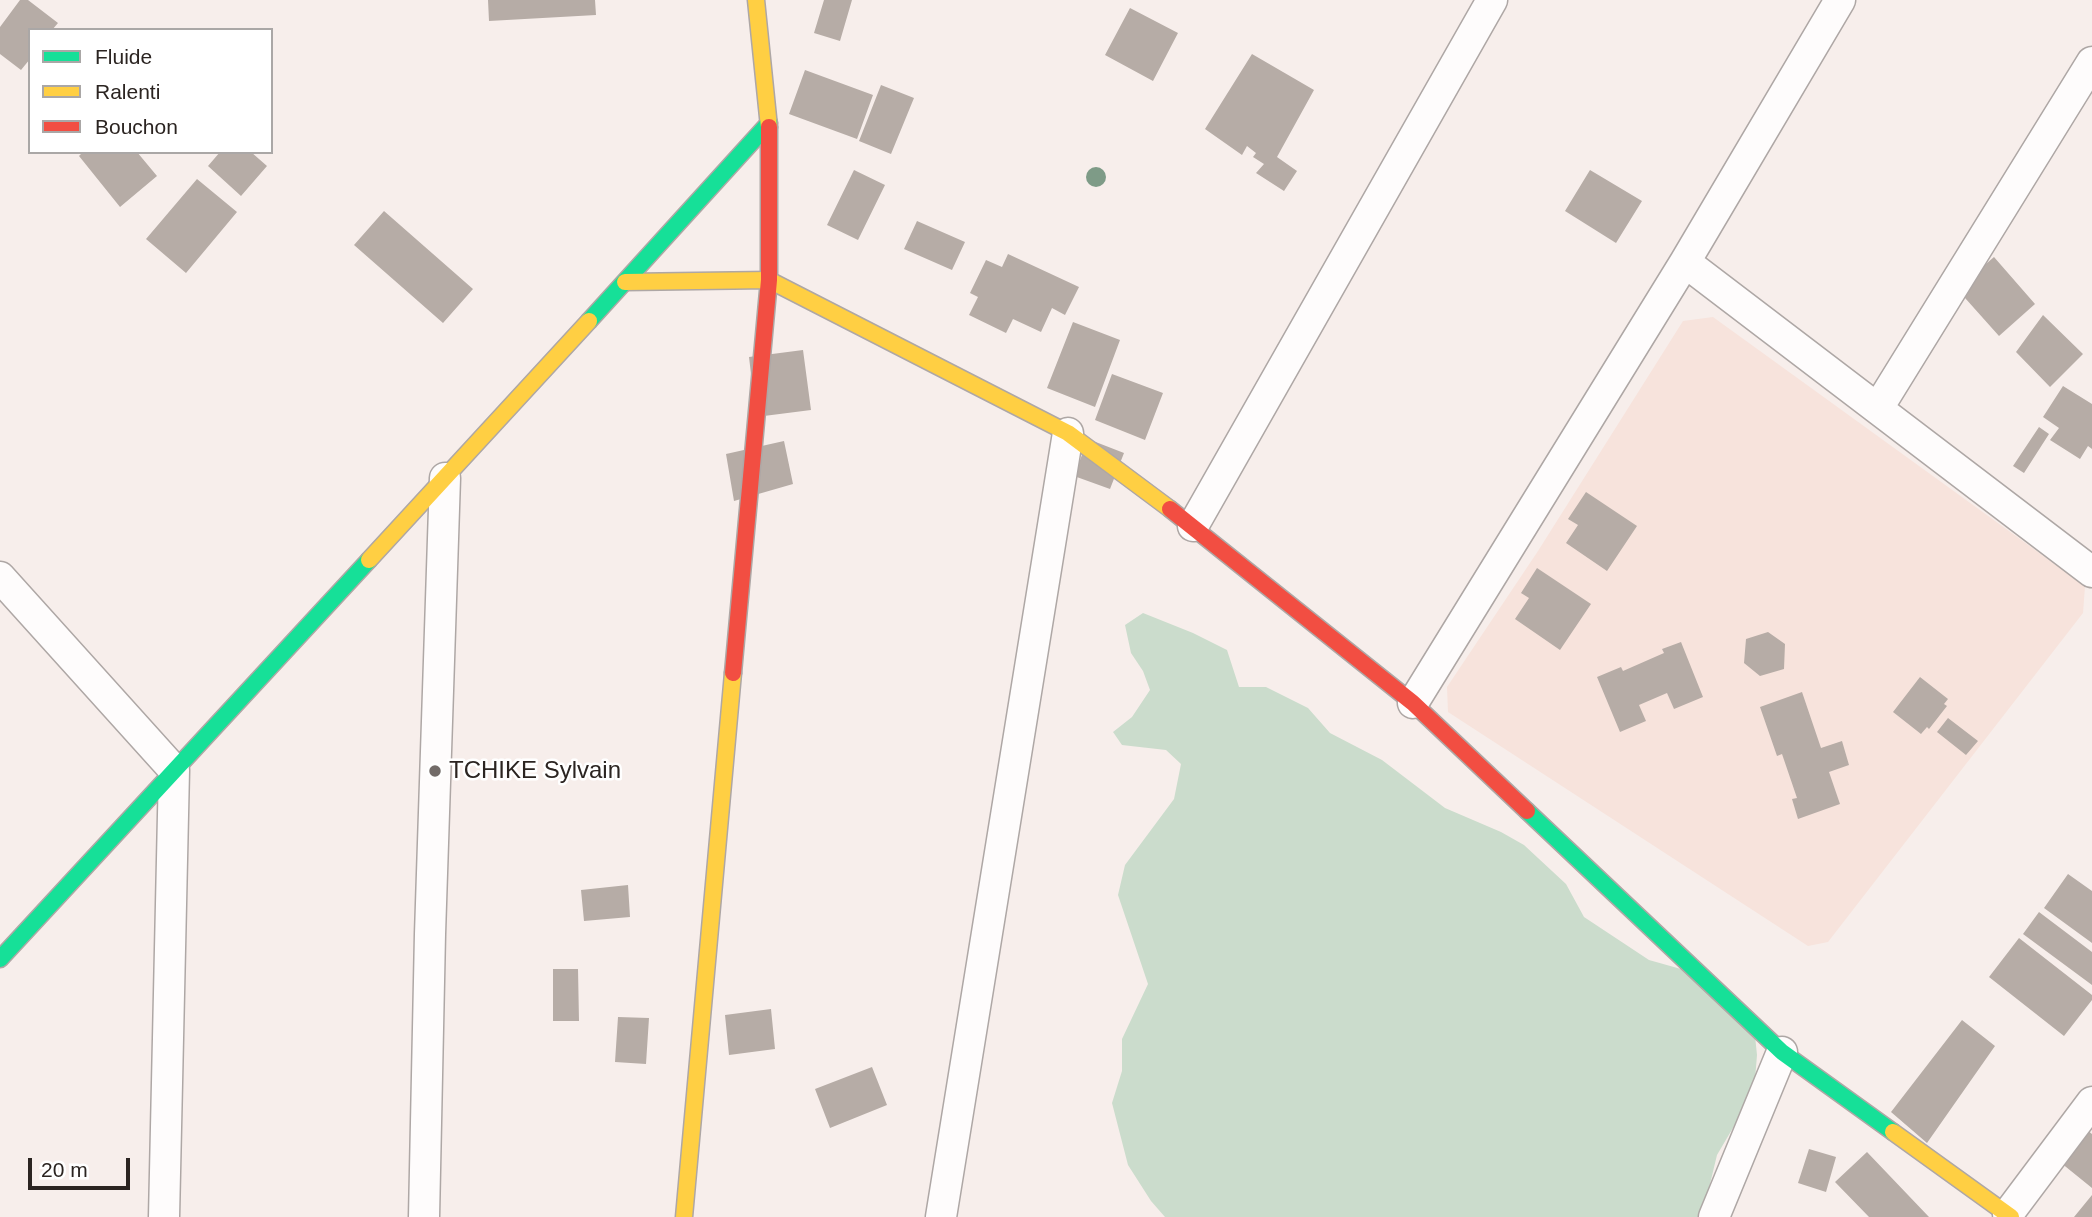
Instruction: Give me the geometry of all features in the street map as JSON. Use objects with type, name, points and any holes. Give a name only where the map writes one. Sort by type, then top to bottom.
[{"type":"street","points":[[684,1217],[769,280],[769,123],[756,0]]},
{"type":"street","points":[[1193,526],[1492,0]]},
{"type":"street","points":[[1413,703],[1685,262],[1840,0]]},
{"type":"street","points":[[1878,408],[2092,62]]},
{"type":"street","points":[[0,959],[769,123]]},
{"type":"street","points":[[1685,262],[2092,572]]},
{"type":"street","points":[[625,282],[769,280],[1068,433],[1193,526],[1413,703],[1782,1052],[2009,1216],[2092,1102]]},
{"type":"street","points":[[941,1217],[1068,433]]},
{"type":"street","points":[[424,1217],[444,478]]},
{"type":"street","points":[[0,577],[174,770],[164,1217]]},
{"type":"street","points":[[1714,1217],[1782,1052]]},
{"type":"shaded area","points":[[1713,317],[2085,586],[2083,613],[1828,942],[1808,946],[1448,712],[1447,687],[1538,551],[1683,321]]},
{"type":"green space","points":[[1143,613],[1227,650],[1239,687],[1266,687],[1308,708],[1330,733],[1382,760],[1445,808],[1524,845],[1566,884],[1584,917],[1649,960],[1688,971],[1754,1026],[1757,1055],[1754,1092],[1717,1155],[1702,1217],[1165,1217],[1151,1201],[1128,1165],[1112,1103],[1122,1071],[1122,1039],[1148,984],[1118,895],[1125,865],[1174,799],[1181,764],[1166,750],[1122,745],[1113,732],[1132,717],[1150,690],[1143,671],[1131,653],[1125,625]]},
{"type":"building","points":[[20,0],[28,0],[58,23],[54,28],[28,28],[28,61],[21,70],[0,54],[0,27]]},
{"type":"building","points":[[488,0],[595,0],[596,15],[489,21]]},
{"type":"building","points":[[824,0],[852,0],[840,41],[814,33]]},
{"type":"building","points":[[1130,8],[1178,33],[1153,81],[1105,55]]},
{"type":"building","points":[[1252,54],[1314,90],[1277,157],[1297,171],[1284,191],[1256,173],[1264,164],[1253,157],[1256,153],[1247,146],[1242,155],[1205,129]]},
{"type":"building","points":[[805,70],[873,95],[857,139],[789,114]]},
{"type":"building","points":[[881,85],[914,98],[891,154],[859,141]]},
{"type":"building","points":[[139,154],[157,176],[120,207],[79,156]]},
{"type":"building","points":[[218,154],[253,154],[267,166],[241,196],[208,166]]},
{"type":"building","points":[[854,170],[885,185],[858,240],[827,225]]},
{"type":"building","points":[[1590,170],[1642,201],[1616,243],[1565,211]]},
{"type":"building","points":[[197,179],[237,212],[186,273],[146,239]]},
{"type":"building","points":[[384,211],[473,289],[443,323],[354,245]]},
{"type":"building","points":[[917,221],[965,242],[952,270],[904,249]]},
{"type":"building","points":[[1008,254],[1079,287],[1065,315],[1052,308],[1041,332],[1013,319],[1006,333],[969,315],[978,297],[970,293],[986,260],[1002,267]]},
{"type":"building","points":[[1994,257],[2035,304],[1999,336],[1957,289]]},
{"type":"building","points":[[2043,315],[2083,354],[2050,387],[2016,352]]},
{"type":"building","points":[[1073,322],[1120,340],[1095,407],[1047,388]]},
{"type":"building","points":[[803,350],[811,410],[756,417],[749,357]]},
{"type":"building","points":[[1112,374],[1163,393],[1145,440],[1095,420]]},
{"type":"building","points":[[2063,386],[2092,404],[2092,449],[2088,446],[2080,459],[2050,440],[2059,428],[2043,417]]},
{"type":"building","points":[[2039,427],[2049,434],[2024,473],[2013,466]]},
{"type":"building","points":[[1088,439],[1124,453],[1110,489],[1074,476]]},
{"type":"building","points":[[784,441],[793,484],[734,501],[726,454]]},
{"type":"building","points":[[1586,492],[1637,526],[1607,571],[1566,543],[1578,525],[1568,519]]},
{"type":"building","points":[[1537,568],[1591,604],[1560,650],[1515,619],[1529,598],[1521,593]]},
{"type":"building","points":[[1768,632],[1785,644],[1784,669],[1760,676],[1744,663],[1746,639]]},
{"type":"building","points":[[1681,642],[1703,697],[1674,709],[1667,693],[1639,705],[1646,721],[1620,732],[1597,677],[1621,667],[1623,671],[1664,653],[1662,649]]},
{"type":"building","points":[[1920,677],[1948,699],[1944,704],[1947,706],[1929,729],[1927,727],[1921,734],[1893,712]]},
{"type":"building","points":[[1802,692],[1821,748],[1842,741],[1849,765],[1829,772],[1840,804],[1798,819],[1792,799],[1797,798],[1782,754],[1777,756],[1760,707]]},
{"type":"building","points":[[1948,718],[1978,741],[1966,755],[1937,732]]},
{"type":"building","points":[[2068,874],[2092,891],[2092,943],[2044,908]]},
{"type":"building","points":[[628,885],[630,917],[584,921],[581,890]]},
{"type":"building","points":[[2039,912],[2092,952],[2092,985],[2023,934]]},
{"type":"building","points":[[2019,938],[2092,995],[2092,1000],[2064,1036],[1989,977]]},
{"type":"building","points":[[553,969],[578,969],[579,1021],[553,1021]]},
{"type":"building","points":[[771,1009],[775,1049],[729,1055],[725,1015]]},
{"type":"building","points":[[618,1017],[649,1018],[646,1064],[615,1062]]},
{"type":"building","points":[[1962,1020],[1995,1046],[1927,1143],[1891,1112]]},
{"type":"building","points":[[872,1067],[887,1105],[830,1128],[815,1089]]},
{"type":"building","points":[[2077,1122],[2092,1134],[2092,1188],[2050,1154]]},
{"type":"building","points":[[1809,1149],[1836,1157],[1826,1192],[1798,1183]]},
{"type":"building","points":[[1867,1152],[1929,1217],[1869,1217],[1835,1182]]},
{"type":"building","points":[[2092,1195],[2092,1217],[2074,1217]]},
{"type":"traffic: fast","points":[[589,321],[769,123]]},
{"type":"traffic: fast","points":[[0,959],[369,560]]},
{"type":"traffic: fast","points":[[1527,811],[1782,1052],[1893,1132]]},
{"type":"traffic: slow","points":[[756,0],[769,127]]},
{"type":"traffic: slow","points":[[625,282],[769,280],[1068,433],[1170,509]]},
{"type":"traffic: slow","points":[[369,560],[589,321]]},
{"type":"traffic: slow","points":[[684,1217],[733,673]]},
{"type":"traffic: slow","points":[[1893,1132],[2011,1217]]},
{"type":"traffic: jam","points":[[733,673],[769,280],[769,127]]},
{"type":"traffic: jam","points":[[1170,509],[1413,703],[1527,811]]},
{"type":"place","name":"TCHIKE Sylvain","points":[[435,771]]}]
